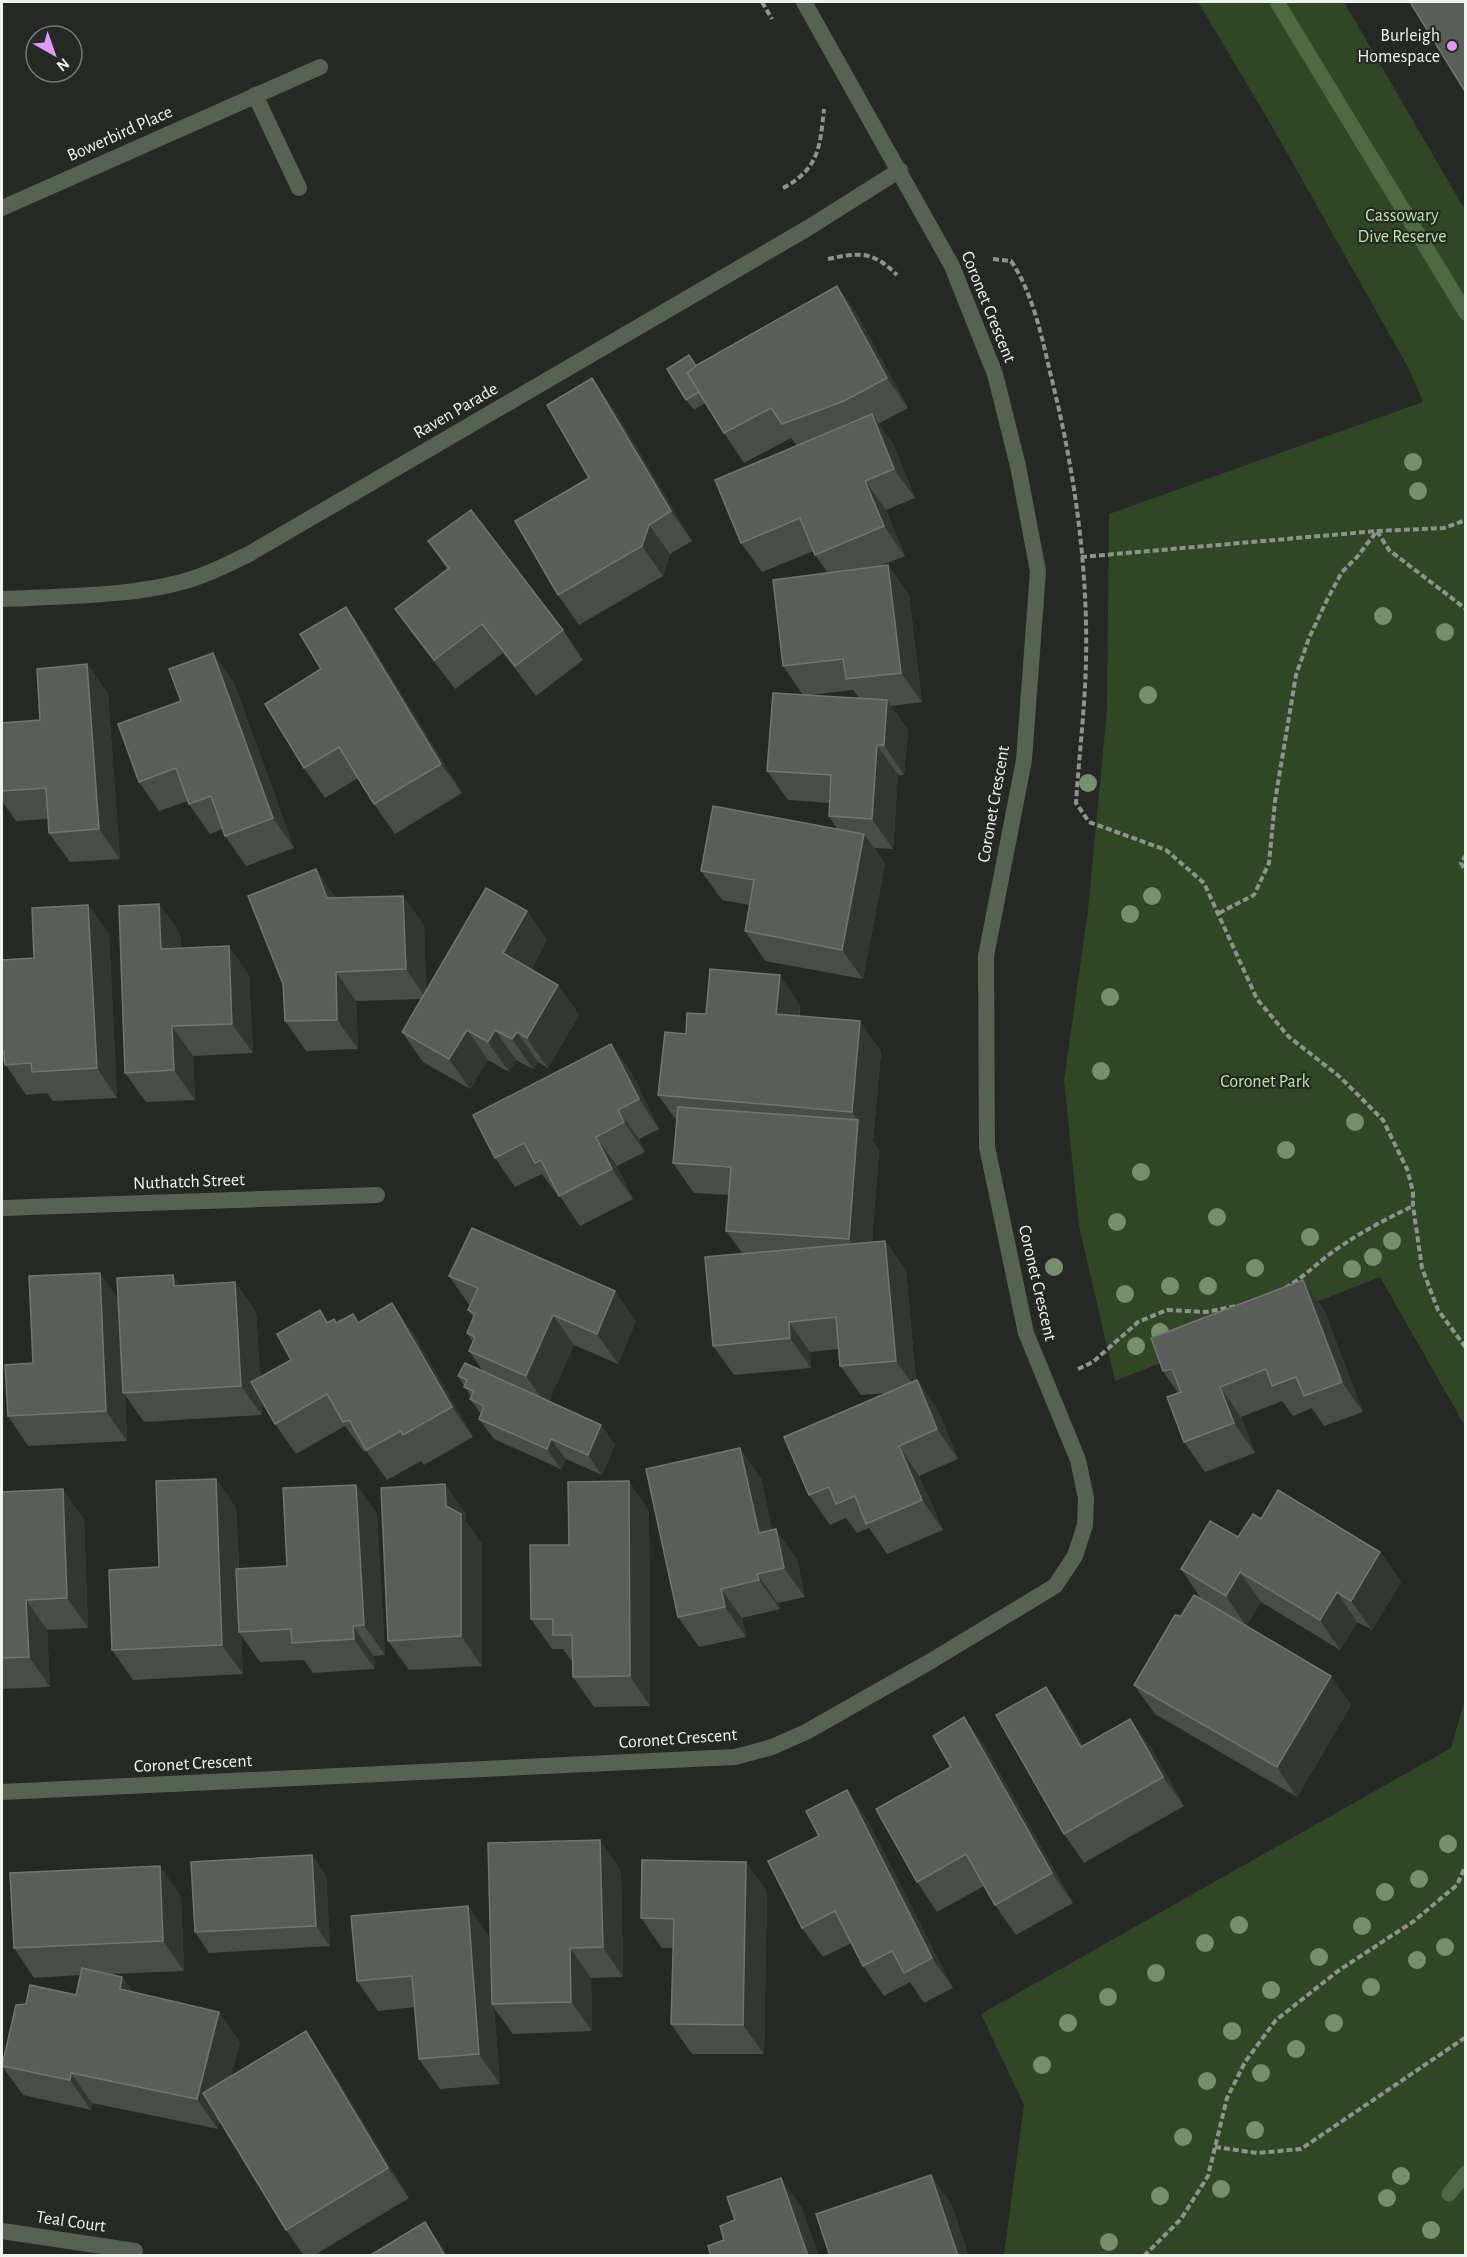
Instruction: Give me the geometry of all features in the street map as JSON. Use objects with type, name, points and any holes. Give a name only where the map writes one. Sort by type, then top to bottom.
[{"type":"street","name":"Coronet Crescent","points":[[2,1792],[735,1757],[772,1748],[806,1732],[902,1678],[1055,1587],[1076,1556],[1085,1525],[1086,1498],[1078,1460],[1026,1333],[987,1147],[986,956],[1024,760],[1038,571],[1018,466],[995,374],[952,266],[804,2]]},
{"type":"street","name":"Bowerbird Place","points":[[2,208],[320,67]]},
{"type":"street","points":[[255,95],[299,188]]},
{"type":"street","name":"Raven Parade","points":[[2,599],[156,587],[202,576],[249,554],[808,228],[900,170]]},
{"type":"street","name":"Nuthatch Street","points":[[2,1208],[377,1195]]},
{"type":"street","name":"Teal Court","points":[[2,2231],[135,2251]]},
{"type":"path","points":[[762,2],[773,21]]},
{"type":"path","points":[[783,188],[800,179],[813,164],[818,148],[824,108]]},
{"type":"path","points":[[828,259],[852,254],[869,255],[884,263],[897,275]]},
{"type":"path","points":[[993,259],[1011,261],[1019,272],[1041,335],[1062,420],[1075,489],[1086,609],[1086,663],[1076,803],[1089,822],[1166,850],[1204,883],[1257,999],[1288,1036],[1340,1077],[1383,1119],[1407,1169],[1413,1192],[1422,1268],[1438,1310],[1466,1348]]},
{"type":"path","points":[[1081,557],[1377,531],[1444,528],[1466,520]]},
{"type":"path","points":[[1377,531],[1389,550],[1466,609]]},
{"type":"path","points":[[1219,913],[1254,895],[1269,863],[1275,801],[1296,675],[1309,638],[1342,572],[1377,531]]},
{"type":"path","points":[[1466,855],[1461,863],[1466,872]]},
{"type":"path","points":[[1276,1292],[1295,1282],[1335,1250],[1413,1206]]},
{"type":"path","points":[[1046,1384],[1093,1362],[1138,1322],[1167,1310],[1206,1312],[1247,1304]]},
{"type":"path","points":[[1144,2256],[1181,2218],[1208,2176],[1227,2098],[1245,2062],[1276,2020],[1338,1971],[1414,1921],[1457,1885],[1466,1865]]},
{"type":"path","points":[[1215,2147],[1257,2153],[1301,2149],[1466,2037]]},
{"type":"green space","name":"Coronet Park","points":[[1198,2],[1344,2],[1465,210],[1465,1426],[1380,1277],[1115,1381],[1079,1226],[1064,1080],[1088,910],[1107,710],[1109,514],[1423,402],[1409,369],[1273,128]]},
{"type":"green space","points":[[1465,1699],[1465,2255],[1004,2255],[1024,2105],[981,2014],[1451,1748]]},
{"type":"building","name":"Burleigh Homespace","points":[[1410,2],[1466,2],[1466,93]]},
{"type":"building","points":[[837,286],[887,378],[844,401],[782,424],[771,408],[724,433],[687,373],[695,366]]},
{"type":"building","points":[[689,355],[696,366],[687,373],[699,392],[686,400],[667,369]]},
{"type":"building","points":[[592,378],[671,511],[649,525],[642,546],[558,595],[515,521],[589,478],[547,405]]},
{"type":"building","points":[[872,414],[894,469],[865,481],[884,526],[815,555],[800,518],[741,543],[715,480]]},
{"type":"building","points":[[471,510],[563,630],[515,666],[482,624],[434,660],[395,609],[449,568],[428,541]]},
{"type":"building","points":[[888,565],[901,673],[846,679],[843,659],[783,666],[773,580]]},
{"type":"building","points":[[346,607],[441,764],[374,804],[339,747],[304,768],[265,704],[321,669],[300,634]]},
{"type":"building","points":[[213,653],[273,818],[225,836],[211,796],[189,804],[176,768],[139,782],[118,724],[181,701],[169,669]]},
{"type":"building","points":[[87,664],[99,829],[49,833],[46,788],[2,791],[2,723],[40,720],[37,669]]},
{"type":"building","points":[[773,693],[887,700],[884,745],[877,745],[872,819],[829,816],[831,775],[767,771]]},
{"type":"building","points":[[713,806],[864,834],[842,950],[745,931],[754,880],[701,871]]},
{"type":"building","points":[[316,869],[327,898],[403,896],[406,969],[336,972],[337,1020],[285,1021],[283,984],[248,896]]},
{"type":"building","points":[[486,888],[527,911],[503,953],[558,985],[527,1038],[517,1032],[512,1039],[495,1030],[488,1042],[467,1030],[449,1059],[402,1032]]},
{"type":"building","points":[[159,904],[161,949],[229,946],[232,1024],[172,1026],[174,1070],[125,1073],[119,906]]},
{"type":"building","points":[[88,905],[97,1068],[32,1072],[31,1063],[5,1065],[4,1052],[2,1053],[2,960],[34,958],[32,908]]},
{"type":"building","points":[[710,969],[780,975],[776,1014],[860,1021],[852,1112],[658,1095],[665,1032],[686,1034],[687,1013],[706,1014]]},
{"type":"building","points":[[611,1044],[639,1099],[618,1110],[624,1122],[596,1137],[612,1169],[559,1196],[541,1160],[535,1163],[524,1143],[495,1158],[473,1115]]},
{"type":"building","points":[[678,1107],[858,1120],[849,1239],[726,1231],[731,1167],[673,1163]]},
{"type":"building","points":[[472,1228],[615,1291],[597,1334],[553,1315],[526,1376],[469,1351],[475,1337],[467,1333],[475,1314],[468,1310],[478,1288],[449,1276]]},
{"type":"building","points":[[885,1241],[896,1361],[840,1366],[836,1317],[789,1322],[790,1338],[713,1346],[705,1257]]},
{"type":"building","points":[[100,1273],[106,1411],[8,1416],[5,1365],[33,1363],[29,1276]]},
{"type":"building","points":[[173,1275],[174,1286],[235,1282],[241,1386],[123,1393],[117,1278]]},
{"type":"building","points":[[1303,1280],[1342,1382],[1304,1396],[1296,1377],[1272,1386],[1266,1369],[1220,1387],[1234,1423],[1184,1442],[1167,1397],[1181,1392],[1172,1369],[1163,1371],[1151,1338]]},
{"type":"building","points":[[392,1303],[452,1407],[403,1435],[401,1431],[366,1450],[349,1420],[343,1422],[327,1394],[275,1424],[251,1382],[291,1360],[277,1334],[320,1310],[327,1323],[334,1319],[336,1323],[353,1314],[358,1323]]},
{"type":"building","points":[[465,1363],[601,1425],[588,1455],[551,1439],[547,1449],[479,1419],[484,1406],[470,1399],[474,1391],[464,1387],[467,1380],[458,1376]]},
{"type":"building","points":[[917,1380],[937,1429],[899,1446],[922,1500],[866,1524],[855,1496],[836,1504],[829,1487],[809,1495],[784,1437]]},
{"type":"building","points":[[740,1448],[759,1533],[776,1529],[784,1568],[757,1574],[759,1580],[721,1589],[725,1607],[678,1617],[646,1469]]},
{"type":"building","points":[[216,1479],[222,1645],[112,1650],[109,1570],[159,1567],[156,1481]]},
{"type":"building","points":[[629,1481],[630,1676],[573,1677],[572,1635],[553,1635],[553,1619],[531,1619],[530,1545],[569,1545],[568,1482]]},
{"type":"building","points":[[445,1484],[446,1506],[461,1514],[461,1636],[388,1641],[381,1488]]},
{"type":"building","points":[[356,1485],[364,1625],[353,1626],[354,1639],[292,1643],[291,1629],[239,1632],[236,1569],[287,1566],[283,1488]]},
{"type":"building","points":[[63,1489],[67,1598],[26,1600],[29,1657],[2,1658],[2,1492]]},
{"type":"building","points":[[1278,1490],[1380,1552],[1351,1601],[1337,1592],[1320,1620],[1240,1572],[1226,1596],[1181,1569],[1210,1521],[1238,1537],[1253,1514],[1261,1519]]},
{"type":"building","points":[[1194,1595],[1331,1676],[1277,1767],[1134,1685],[1175,1615],[1181,1616]]},
{"type":"building","points":[[1046,1687],[1081,1747],[1130,1719],[1163,1777],[1064,1834],[996,1715]]},
{"type":"building","points":[[964,1717],[1052,1873],[995,1905],[966,1854],[917,1882],[876,1809],[951,1767],[933,1736]]},
{"type":"building","points":[[847,1790],[932,1958],[904,1973],[892,1951],[863,1966],[835,1911],[802,1928],[768,1861],[819,1836],[806,1811]]},
{"type":"building","points":[[600,1840],[603,1947],[570,1948],[571,2002],[492,2004],[488,1843]]},
{"type":"building","points":[[312,1855],[316,1926],[195,1932],[191,1862]]},
{"type":"building","points":[[642,1860],[746,1862],[743,2025],[671,2024],[674,1919],[641,1918]]},
{"type":"building","points":[[160,1866],[163,1941],[14,1948],[10,1873]]},
{"type":"building","points":[[468,1906],[479,2054],[419,2059],[412,1976],[357,1981],[351,1916]]},
{"type":"building","points":[[82,1968],[122,1977],[120,1989],[219,2012],[197,2099],[71,2073],[70,2080],[2,2066],[16,2005],[26,2004],[30,1985],[76,1995]]},
{"type":"building","points":[[306,2031],[388,2168],[286,2230],[203,2093]]},
{"type":"building","points":[[931,2175],[958,2256],[830,2256],[816,2214]]},
{"type":"building","points":[[781,2178],[808,2256],[711,2256],[708,2246],[724,2240],[720,2226],[735,2220],[727,2197]]},
{"type":"building","points":[[425,2222],[445,2256],[369,2256]]},
{"type":"waterway","points":[[1277,2],[1466,313]]},
{"type":"waterway","points":[[1449,2194],[1466,2173]]},
{"type":"place","name":"Burleigh Homespace","points":[[1452,46]]},
{"type":"park label","name":"Cassowary Dive Reserve","points":[[1402,226]]}]
